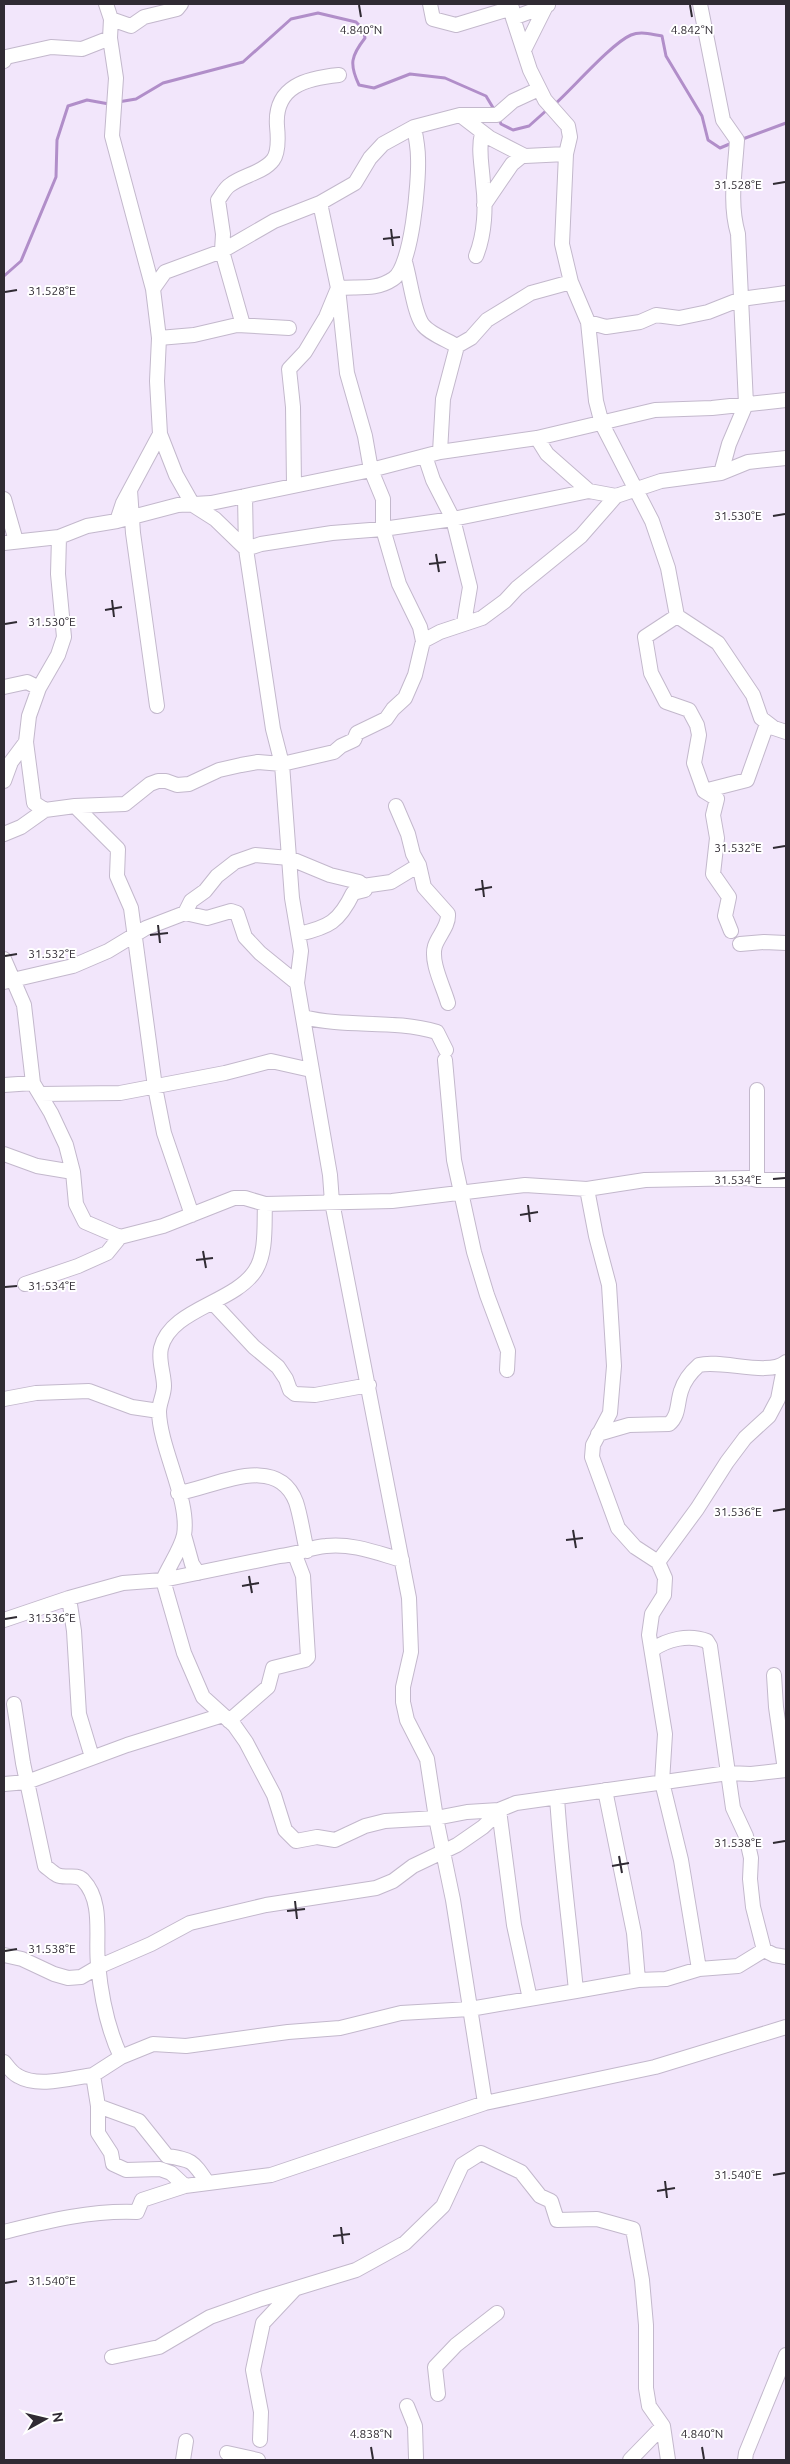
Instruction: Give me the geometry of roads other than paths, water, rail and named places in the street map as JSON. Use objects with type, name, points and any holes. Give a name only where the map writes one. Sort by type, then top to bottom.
[{"type":"street","points":[[106,4],[111,19],[110,38],[116,78],[112,136],[153,289],[158,338],[157,381],[160,434],[176,475],[193,505],[215,519],[246,549]]},
{"type":"street","points":[[111,19],[131,26],[144,17],[177,9],[181,4]]},
{"type":"street","points":[[430,4],[433,19],[456,25],[512,10],[548,5]]},
{"type":"street","points":[[700,4],[723,120],[737,140],[732,202],[738,234],[746,404],[721,473]]},
{"type":"street","points":[[524,50],[548,5]]},
{"type":"street","points":[[512,10],[524,50],[539,89],[550,107],[568,126],[570,137],[566,154],[562,244],[571,282],[588,322],[592,379],[602,424],[652,521],[668,568],[677,616],[718,643],[753,695],[756,708],[767,724],[786,732]]},
{"type":"street","points":[[5,58],[51,47],[82,49],[110,38]]},
{"type":"street","points":[[243,325],[222,251],[223,234],[218,200],[228,186],[266,167],[275,159],[278,138],[276,117],[281,100],[292,88],[317,77],[339,75]]},
{"type":"street","points":[[153,289],[165,272],[222,251],[274,221],[320,203],[355,183],[370,158],[383,144],[414,127],[460,115],[497,115],[513,101],[539,89]]},
{"type":"street","points":[[460,115],[482,133],[523,155],[566,154]]},
{"type":"street","points":[[338,288],[369,289],[395,279],[405,262],[412,230],[417,190],[418,157],[414,127]]},
{"type":"street","points":[[476,256],[481,244],[484,204],[479,146],[482,133]]},
{"type":"street","points":[[484,204],[512,164],[523,155]]},
{"type":"street","points":[[4,834],[21,827],[45,810],[75,806],[125,804],[133,800],[150,784],[158,781],[166,781],[177,785],[189,784],[219,770],[241,765],[258,762],[282,764],[334,752],[341,746],[354,740],[357,733],[386,719],[393,709],[406,698],[415,675],[423,641],[420,627],[399,584],[383,529],[383,499],[371,470],[365,436],[347,373],[338,288],[320,203]]},
{"type":"street","points":[[405,262],[412,283],[413,302],[423,326],[457,346]]},
{"type":"street","points":[[440,452],[444,399],[457,346],[471,338],[488,320],[531,292],[571,282]]},
{"type":"street","points":[[294,486],[293,407],[289,369],[305,352],[326,317],[338,288]]},
{"type":"street","points":[[588,322],[606,327],[640,322],[656,315],[679,318],[708,312],[740,299],[786,293]]},
{"type":"street","points":[[158,338],[194,335],[218,328],[243,325],[290,328]]},
{"type":"street","points":[[4,499],[10,542],[59,537],[87,526],[117,521],[178,505],[193,505],[245,496],[371,470],[440,452],[537,438],[655,410],[786,400]]},
{"type":"street","points":[[117,521],[130,490],[160,434]]},
{"type":"street","points":[[537,438],[547,454],[589,491]]},
{"type":"street","points":[[425,456],[433,480],[453,519],[470,587],[464,623]]},
{"type":"street","points":[[423,641],[464,623],[482,618],[505,601],[581,536],[616,496],[661,480],[721,473],[748,462],[786,458]]},
{"type":"street","points":[[130,490],[157,706]]},
{"type":"street","points":[[246,549],[261,544],[332,532],[383,529],[453,519],[589,491],[616,496]]},
{"type":"street","points":[[245,496],[246,549],[273,729],[282,764],[292,898],[299,934],[300,951],[297,983],[330,1175],[332,1202],[409,1598],[411,1652],[402,1687],[403,1702],[407,1720],[428,1759],[436,1818],[485,2104]]},
{"type":"street","points":[[45,810],[34,803],[26,742],[28,716],[39,688],[58,655],[64,637],[58,574],[59,537]]},
{"type":"street","points":[[677,616],[645,637],[651,673],[666,702],[689,710],[697,725],[699,735],[694,763],[704,791],[717,799],[713,815],[717,838],[713,874],[729,897],[725,916],[730,931]]},
{"type":"street","points":[[4,687],[26,682],[39,688]]},
{"type":"street","points":[[704,791],[747,780],[767,724]]},
{"type":"street","points":[[4,781],[11,762],[26,742]]},
{"type":"street","points":[[75,806],[118,849],[117,876],[131,908],[155,1087],[164,1133],[192,1215]]},
{"type":"street","points":[[396,806],[408,834],[413,854],[419,864],[424,887],[448,914],[444,934],[435,946],[437,973],[448,1003]]},
{"type":"street","points":[[184,913],[191,901],[205,891],[217,876],[235,862],[255,855],[289,858],[330,875],[358,882],[363,886],[377,886],[391,882],[419,864]]},
{"type":"street","points":[[299,934],[320,929],[333,923],[344,913],[353,893],[365,890]]},
{"type":"street","points":[[9,982],[73,966],[108,951],[134,934],[184,913],[207,918],[231,911],[237,913],[245,937],[260,953],[297,983]]},
{"type":"street","points":[[740,944],[786,943]]},
{"type":"street","points":[[4,959],[9,982],[24,1004],[36,1088],[51,1113],[66,1146],[73,1172],[76,1204],[85,1222],[120,1237]]},
{"type":"street","points":[[303,1016],[341,1024],[416,1026],[437,1032],[445,1055],[454,1160],[487,1295],[508,1351],[507,1370]]},
{"type":"street","points":[[4,1085],[120,1093],[225,1074],[271,1061],[311,1070]]},
{"type":"street","points":[[757,1090],[757,1180]]},
{"type":"street","points":[[4,1154],[37,1166],[73,1172]]},
{"type":"street","points":[[25,1284],[78,1266],[107,1253],[120,1237],[164,1226],[234,1198],[245,1198],[265,1204],[392,1201],[525,1185],[587,1189],[645,1180],[748,1178],[757,1180],[786,1180]]},
{"type":"street","points":[[587,1189],[596,1236],[609,1284],[614,1353],[610,1413],[593,1445],[592,1458],[618,1528],[635,1547],[658,1562],[665,1578],[666,1586],[662,1601],[652,1614],[649,1635],[665,1734],[662,1782],[681,1860],[699,1969]]},
{"type":"street","points":[[198,1573],[192,1564],[184,1535],[178,1493],[159,1411],[164,1393],[160,1350],[169,1331],[190,1314],[213,1303],[248,1280],[256,1270],[264,1232],[265,1204]]},
{"type":"street","points":[[213,1303],[254,1347],[278,1367],[286,1379],[290,1390],[295,1394],[315,1395],[369,1385]]},
{"type":"street","points":[[598,1434],[629,1425],[669,1424],[673,1421],[676,1413],[681,1390],[688,1377],[699,1365],[760,1366],[770,1369],[786,1363]]},
{"type":"street","points":[[658,1562],[697,1509],[739,1446],[769,1416],[778,1399],[786,1363]]},
{"type":"street","points":[[4,1399],[36,1393],[89,1391],[132,1407],[159,1411]]},
{"type":"street","points":[[4,1784],[27,1782],[92,1757],[226,1718],[268,1687],[273,1668],[305,1660],[308,1657],[296,1502],[290,1491],[278,1481],[261,1475],[242,1476],[178,1493]]},
{"type":"street","points":[[184,1535],[163,1580],[184,1653],[202,1697],[226,1718],[246,1742],[274,1795],[286,1830],[296,1841],[317,1837],[335,1840],[365,1826],[385,1821],[436,1818],[467,1812],[499,1810],[513,1806]]},
{"type":"street","points":[[4,1620],[69,1598],[122,1584],[163,1580],[301,1553],[323,1546],[356,1546],[402,1560]]},
{"type":"street","points":[[69,1598],[74,1631],[79,1714],[92,1757]]},
{"type":"street","points":[[652,1650],[667,1641],[690,1637],[707,1641],[710,1646],[732,1808],[746,1836],[751,1858],[750,1879],[753,1907],[764,1950],[774,1955],[786,1957]]},
{"type":"street","points":[[4,1955],[22,1959],[54,1974],[68,1978],[81,1977],[98,1967],[151,1944],[190,1923],[266,1905],[376,1888],[393,1881],[413,1866],[443,1852],[484,1827],[499,1810],[516,1803],[728,1773],[751,1774],[786,1770],[776,1707],[774,1675]]},
{"type":"street","points":[[14,1704],[27,1782],[45,1866],[58,1876],[77,1876],[82,1879],[96,1904],[98,1967],[110,2030],[121,2057]]},
{"type":"street","points":[[606,1790],[634,1933],[638,1980]]},
{"type":"street","points":[[556,1797],[561,1863],[571,1931],[576,1991]]},
{"type":"street","points":[[499,1810],[514,1925],[530,1999]]},
{"type":"street","points":[[4,2062],[16,2076],[26,2080],[55,2081],[93,2075],[121,2057],[153,2044],[186,2046],[288,2032],[340,2028],[401,2013],[470,2009],[638,1980],[666,1979],[699,1969],[738,1966],[764,1950]]},
{"type":"street","points":[[4,2232],[67,2216],[115,2211],[137,2212],[142,2200],[185,2186],[271,2175],[485,2104],[655,2067],[786,2027]]},
{"type":"street","points":[[93,2075],[98,2106],[98,2132],[112,2153],[113,2164],[126,2170],[160,2169],[172,2173],[185,2186]]},
{"type":"street","points":[[98,2106],[139,2121],[167,2156],[187,2158],[196,2166],[207,2182]]},
{"type":"street","points":[[112,2357],[159,2347],[210,2318],[261,2299],[356,2270],[405,2243],[444,2206],[462,2165],[481,2153],[521,2172],[540,2196],[551,2201],[557,2220],[597,2219],[633,2229],[642,2280],[646,2324],[646,2388],[649,2406],[663,2426],[668,2460]]},
{"type":"street","points":[[260,2440],[261,2412],[253,2370],[262,2323],[294,2290]]},
{"type":"street","points":[[438,2394],[435,2367],[456,2345],[497,2313]]},
{"type":"street","points":[[745,2460],[746,2453],[786,2355]]},
{"type":"street","points":[[407,2406],[415,2426],[416,2458]]},
{"type":"street","points":[[630,2460],[663,2426]]},
{"type":"street","points":[[183,2460],[186,2441]]},
{"type":"street","points":[[227,2453],[258,2460]]},
{"type":"waterway","points":[[118,102],[136,99],[163,83],[243,62],[291,19],[318,13],[356,22],[363,29],[365,38],[354,55],[353,60],[354,71],[359,85],[374,88],[410,74],[445,78],[486,96],[495,111]]},
{"type":"waterway","points":[[555,104],[603,56],[623,40],[638,33],[662,36],[666,56],[702,116],[708,140],[720,148],[732,143]]},
{"type":"waterway","points":[[4,276],[21,261],[56,177],[57,140],[68,106],[87,100],[109,104]]},
{"type":"waterway","points":[[499,119],[501,124],[513,130],[529,126],[548,109]]},
{"type":"waterway","points":[[740,140],[786,123]]}]
